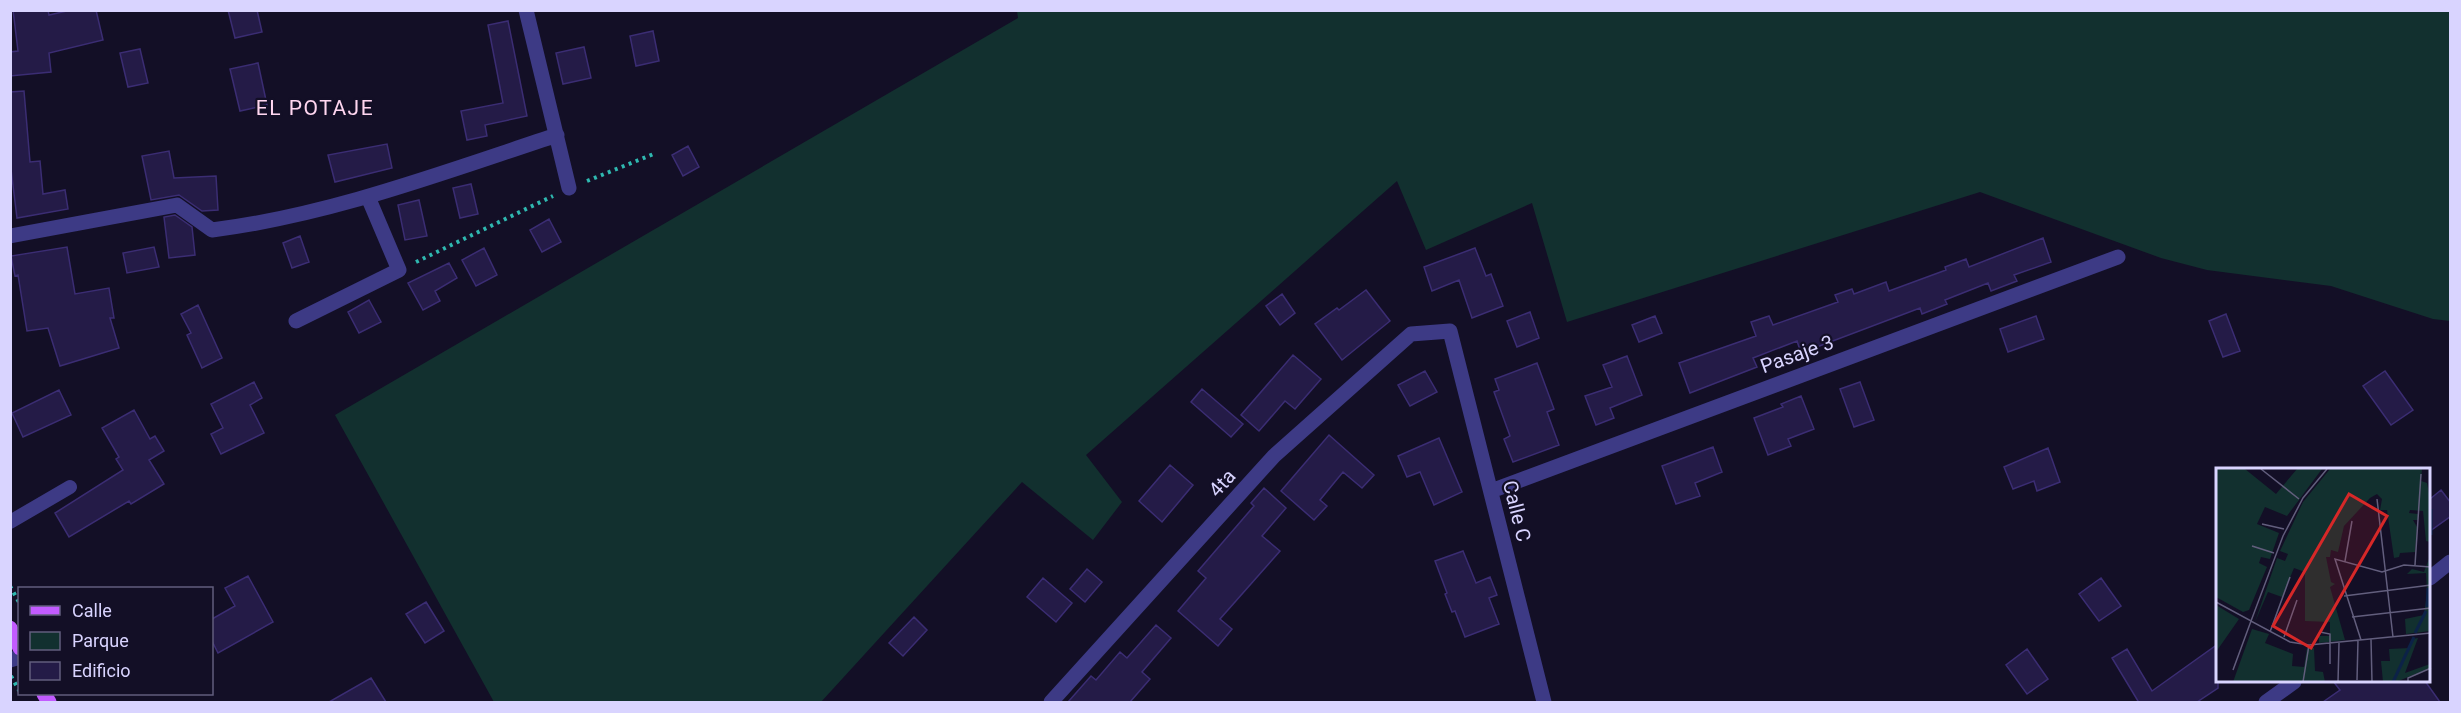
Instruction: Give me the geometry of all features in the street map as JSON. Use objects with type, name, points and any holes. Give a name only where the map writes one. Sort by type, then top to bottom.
[{"type":"main road","points":[[10,628],[18,644]]},
{"type":"street","points":[[526,10],[569,188]]},
{"type":"street","points":[[10,236],[177,205],[212,230],[258,224],[368,197],[557,135]]},
{"type":"street","points":[[296,321],[399,270],[368,197]]},
{"type":"street","name":"Pasaje 3","points":[[1491,491],[2118,257]]},
{"type":"street","name":"Calle C","points":[[1450,331],[1544,702]]},
{"type":"street","name":"4ta","points":[[1051,702],[1274,456],[1411,334],[1450,331]]},
{"type":"street","points":[[2431,577],[2451,562]]},
{"type":"street","points":[[2266,702],[2291,683]]},
{"type":"lane","points":[[10,522],[70,488]]},
{"type":"path","points":[[399,270],[569,188],[656,153]]},
{"type":"path","points":[[10,586],[18,600]]},
{"type":"path","points":[[10,676],[18,689]]},
{"type":"green space","points":[[1017,11],[2450,11],[2450,321],[2433,319],[2331,286],[2207,270],[2161,258],[1980,192],[1567,322],[1532,203],[1426,250],[1397,181],[1086,455],[1122,502],[1093,540],[1022,482],[821,702],[494,702],[335,415],[1018,18]]},
{"type":"building","points":[[13,10],[48,10],[49,15],[71,10],[96,10],[103,40],[49,53],[51,72],[10,76],[10,52],[18,51]]},
{"type":"building","points":[[228,10],[257,10],[262,32],[235,38]]},
{"type":"building","points":[[508,21],[527,116],[485,125],[487,136],[467,140],[461,111],[503,103],[488,25]]},
{"type":"building","points":[[653,31],[659,61],[636,66],[630,36]]},
{"type":"building","points":[[584,47],[591,78],[563,84],[556,53]]},
{"type":"building","points":[[140,49],[148,83],[128,87],[120,53]]},
{"type":"building","points":[[258,63],[267,105],[240,111],[230,69]]},
{"type":"building","points":[[24,91],[30,162],[40,161],[43,194],[65,190],[68,209],[17,218],[10,161],[10,92]]},
{"type":"building","points":[[387,144],[392,168],[335,182],[328,155]]},
{"type":"building","points":[[688,146],[699,167],[683,176],[672,155]]},
{"type":"building","points":[[169,151],[174,178],[216,176],[218,210],[202,211],[179,195],[151,200],[142,156]]},
{"type":"building","points":[[471,184],[478,214],[460,218],[453,188]]},
{"type":"building","points":[[419,200],[427,236],[405,240],[398,205]]},
{"type":"building","points":[[175,215],[192,227],[195,255],[169,258],[164,217]]},
{"type":"building","points":[[549,219],[561,242],[542,252],[530,230]]},
{"type":"building","points":[[300,236],[309,262],[292,268],[283,243]]},
{"type":"building","points":[[2043,238],[2051,262],[2014,275],[2017,281],[1991,291],[1988,283],[1945,300],[1947,304],[1922,314],[1920,308],[1801,353],[1797,341],[1753,358],[1757,367],[1690,393],[1679,363],[1756,336],[1751,322],[1769,316],[1773,325],[1838,302],[1835,295],[1852,289],[1854,294],[1886,282],[1889,291],[1946,270],[1945,267],[1966,259],[1969,267]]},
{"type":"building","points":[[67,247],[75,294],[109,288],[114,318],[110,318],[119,348],[60,366],[48,328],[27,331],[18,275],[15,276],[11,256]]},
{"type":"building","points":[[154,247],[159,267],[127,273],[123,253]]},
{"type":"building","points":[[484,248],[497,275],[476,286],[462,260]]},
{"type":"building","points":[[1475,248],[1486,276],[1491,274],[1503,306],[1472,318],[1459,280],[1432,291],[1424,267]]},
{"type":"building","points":[[449,263],[457,278],[435,291],[440,301],[423,310],[408,283]]},
{"type":"building","points":[[1366,290],[1390,321],[1342,360],[1315,324]]},
{"type":"building","points":[[1282,294],[1295,313],[1280,325],[1266,306]]},
{"type":"building","points":[[369,300],[381,322],[359,333],[348,312]]},
{"type":"building","points":[[198,305],[222,358],[202,368],[187,335],[191,333],[181,314]]},
{"type":"building","points":[[1530,312],[1539,338],[1517,347],[1507,321]]},
{"type":"building","points":[[2226,314],[2240,351],[2223,357],[2209,321]]},
{"type":"building","points":[[1655,316],[1662,333],[1639,342],[1632,325]]},
{"type":"building","points":[[2036,316],[2044,339],[2008,352],[2000,329]]},
{"type":"building","points":[[1293,355],[1321,379],[1295,409],[1285,401],[1259,431],[1241,415]]},
{"type":"building","points":[[1627,356],[1642,395],[1610,408],[1614,418],[1596,425],[1585,396],[1612,387],[1603,365]]},
{"type":"building","points":[[1537,363],[1554,409],[1547,412],[1559,445],[1513,462],[1504,439],[1510,436],[1494,392],[1499,390],[1495,379]]},
{"type":"building","points":[[1425,371],[1437,392],[1410,406],[1398,385]]},
{"type":"building","points":[[2385,371],[2413,410],[2391,425],[2363,386]]},
{"type":"building","points":[[254,382],[262,398],[250,405],[264,433],[221,454],[211,434],[223,428],[211,404]]},
{"type":"building","points":[[1860,382],[1874,420],[1854,427],[1840,389]]},
{"type":"building","points":[[1202,389],[1243,424],[1231,437],[1191,402]]},
{"type":"building","points":[[59,390],[71,415],[23,437],[12,413]]},
{"type":"building","points":[[1801,396],[1814,429],[1788,439],[1791,446],[1768,455],[1754,418],[1783,407],[1781,404]]},
{"type":"building","points":[[134,410],[150,439],[155,436],[164,451],[149,460],[164,484],[131,504],[129,501],[69,537],[55,513],[123,470],[116,459],[119,457],[102,428]]},
{"type":"building","points":[[1329,435],[1374,475],[1362,488],[1343,472],[1320,500],[1327,506],[1314,520],[1281,491]]},
{"type":"building","points":[[1439,438],[1462,492],[1434,505],[1420,472],[1407,477],[1398,456]]},
{"type":"building","points":[[1713,447],[1722,472],[1695,483],[1700,496],[1676,504],[1662,466]]},
{"type":"building","points":[[2048,448],[2060,482],[2037,491],[2034,481],[2013,489],[2004,467]]},
{"type":"building","points":[[1170,465],[1193,485],[1162,522],[1139,501]]},
{"type":"building","points":[[1264,488],[1286,508],[1262,536],[1280,551],[1220,619],[1232,629],[1218,646],[1178,611],[1206,578],[1198,571],[1254,506],[1251,503]]},
{"type":"building","points":[[2441,490],[2451,503],[2451,516],[2431,530],[2431,498]]},
{"type":"building","points":[[1463,551],[1476,583],[1490,577],[1497,595],[1489,598],[1499,624],[1465,637],[1455,611],[1452,612],[1435,561]]},
{"type":"building","points":[[1087,569],[1102,582],[1085,602],[1070,589]]},
{"type":"building","points":[[248,576],[273,622],[218,653],[213,643],[213,618],[235,606],[225,588]]},
{"type":"building","points":[[1043,578],[1072,603],[1056,622],[1027,597]]},
{"type":"building","points":[[2101,578],[2121,606],[2099,621],[2079,594]]},
{"type":"building","points":[[426,602],[444,631],[425,643],[406,614]]},
{"type":"building","points":[[914,617],[927,630],[903,656],[889,643]]},
{"type":"building","points":[[1156,625],[1171,638],[1142,672],[1150,679],[1130,702],[1068,702],[1091,676],[1096,680],[1120,652],[1127,658]]},
{"type":"building","points":[[2216,645],[2218,688],[2197,702],[2136,702],[2138,701],[2112,658],[2127,649],[2152,691]]},
{"type":"building","points":[[2027,649],[2048,679],[2027,694],[2006,665]]},
{"type":"building","points":[[371,678],[386,702],[329,702]]},
{"type":"building","points":[[2335,683],[2426,683],[2440,702],[2323,702],[2340,690]]},
{"type":"district","name":"EL POTAJE","points":[[315,108]]}]
